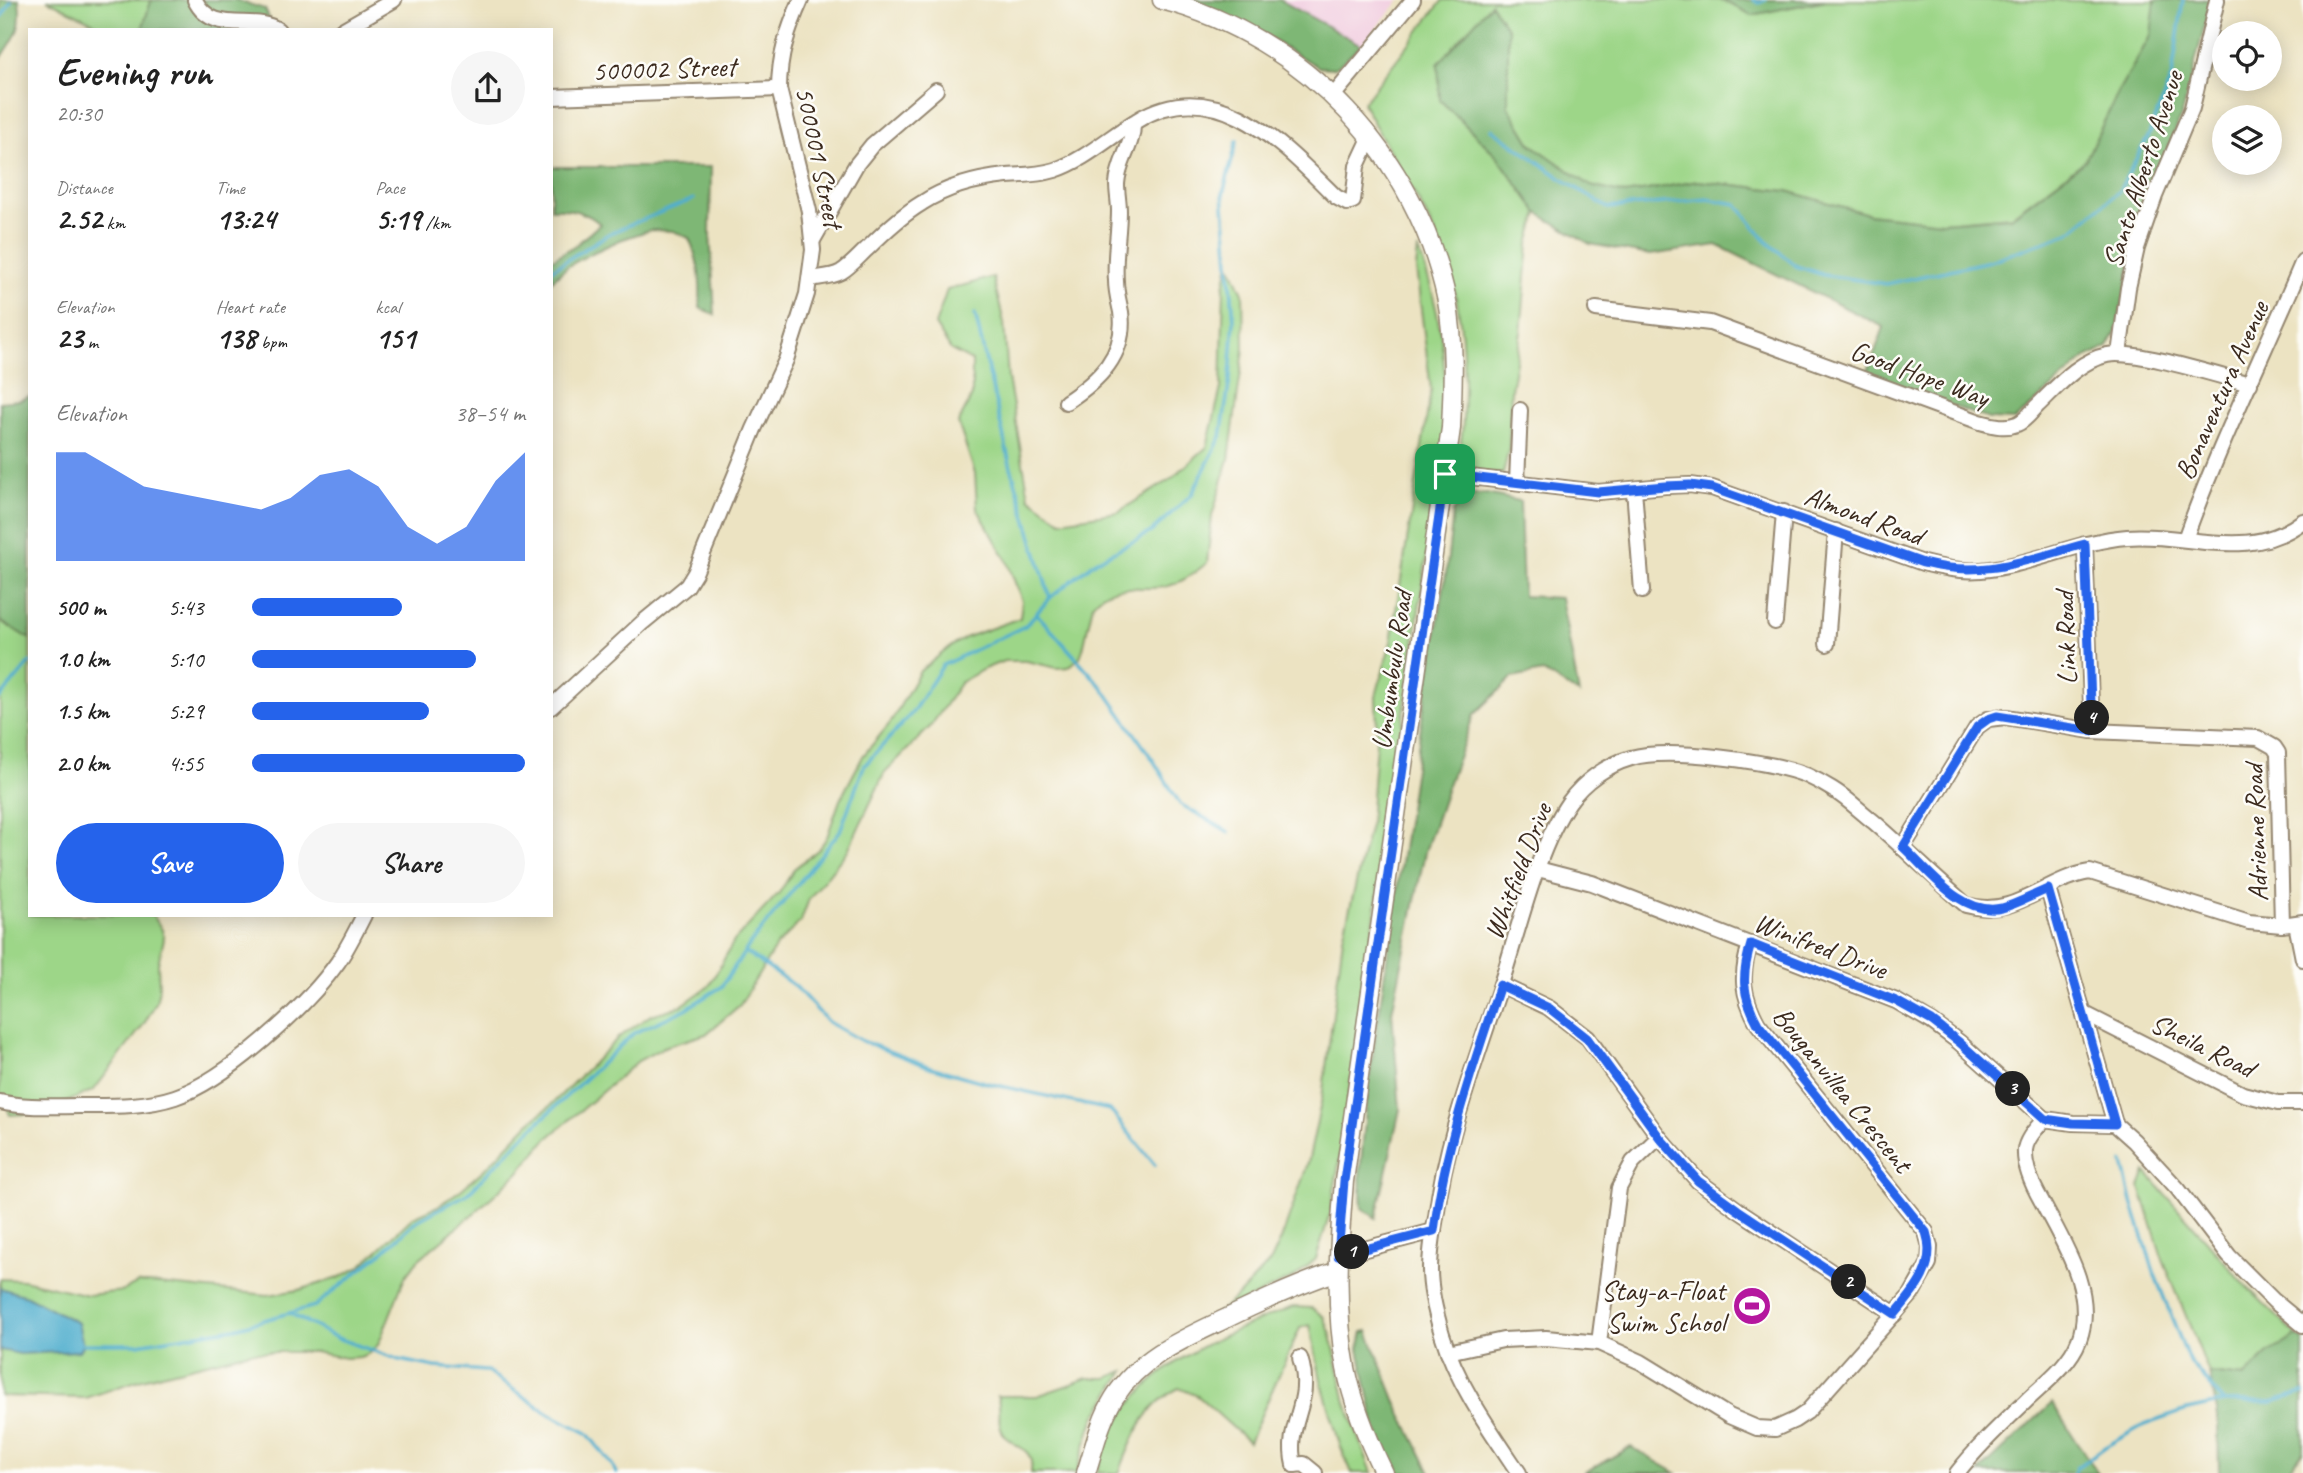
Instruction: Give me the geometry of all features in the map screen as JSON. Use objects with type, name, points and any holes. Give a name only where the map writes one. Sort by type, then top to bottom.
[{"type":"main road","name":"Umbumbulu Road","points":[[1162,0],[1234,26],[1279,54],[1333,96],[1371,136],[1387,158],[1426,234],[1447,303],[1454,360],[1451,428],[1344,1181],[1338,1263],[1346,1367],[1361,1418],[1384,1473]]},
{"type":"main road","points":[[1086,1473],[1103,1418],[1115,1396],[1133,1374],[1154,1356],[1338,1263]]},
{"type":"street","points":[[194,0],[201,9],[222,21],[268,25],[274,28]]},
{"type":"street","points":[[345,28],[394,0]]},
{"type":"street","name":"500001 Street","points":[[553,705],[642,623],[687,586],[695,573],[754,429],[778,380],[798,326],[810,279],[813,240],[809,211],[779,89],[782,52],[789,26],[801,0]]},
{"type":"street","points":[[1333,96],[1413,0]]},
{"type":"street","name":"Santo Alberto Avenue","points":[[2119,354],[2137,247],[2192,108],[2217,0]]},
{"type":"street","name":"500002 Street","points":[[553,97],[779,89]]},
{"type":"street","points":[[813,240],[856,165],[872,145],[936,90]]},
{"type":"street","points":[[810,279],[840,272],[895,221],[948,189],[975,180],[1052,171],[1090,153],[1133,123],[1165,107],[1180,104],[1210,105],[1248,121],[1271,138],[1336,197],[1348,203],[1353,201],[1355,175],[1371,136]]},
{"type":"street","points":[[1066,402],[1104,372],[1113,360],[1118,345],[1121,314],[1116,283],[1119,208],[1117,187],[1119,168],[1133,135],[1133,123]]},
{"type":"street","name":"Bonaventura Avenue","points":[[2185,539],[2229,427],[2303,261]]},
{"type":"street","name":"Good Hope Way","points":[[1596,309],[1710,323],[1971,419],[1999,426],[2020,423],[2085,364],[2107,355],[2119,354],[2162,362],[2250,384]]},
{"type":"street","points":[[1517,482],[1520,411]]},
{"type":"street","name":"Almond Road","points":[[1445,474],[1598,492],[1677,485],[1712,488],[1923,563],[1966,570],[2001,567],[2085,544],[2129,537],[2239,545],[2300,527]]},
{"type":"street","points":[[1634,489],[1642,591]]},
{"type":"street","points":[[1775,622],[1784,512]]},
{"type":"street","points":[[1827,643],[1836,531]]},
{"type":"street","name":"Link Road","points":[[2085,544],[2092,731]]},
{"type":"street","points":[[1903,847],[1977,727],[1988,719],[2007,717],[2092,731]]},
{"type":"street","name":"Adrienne Road","points":[[2092,731],[2248,737],[2274,747],[2279,759],[2294,924],[2303,959]]},
{"type":"street","name":"Whitfield Drive","points":[[1519,1473],[1491,1433],[1448,1352],[1437,1315],[1430,1269],[1434,1231],[1454,1129],[1538,869],[1570,800],[1610,766],[1643,755],[1663,754],[1739,761],[1778,767],[1806,775],[1835,791],[1903,847],[1966,905],[1982,909],[2005,907],[2048,889],[2067,877],[2090,872],[2249,922],[2294,924]]},
{"type":"street","name":"Winifred Drive","points":[[1538,869],[1592,883],[1896,1001],[1932,1021],[1959,1042],[2045,1119]]},
{"type":"street","points":[[2048,889],[2115,1124],[2178,1189],[2229,1256],[2274,1301],[2303,1325]]},
{"type":"street","points":[[0,1102],[59,1106],[140,1104],[174,1098],[200,1087],[217,1078],[240,1059],[313,990],[338,962],[363,917]]},
{"type":"street","name":"Bouganvillea Crescent","points":[[1448,1352],[1503,1340],[1546,1338],[1600,1343],[1641,1362],[1729,1416],[1757,1428],[1775,1429],[1807,1412],[1911,1295],[1926,1271],[1930,1247],[1926,1232],[1758,1024],[1744,991],[1745,960],[1751,944]]},
{"type":"street","points":[[1500,985],[1549,1008],[1587,1038],[1660,1138],[1698,1181],[1895,1314]]},
{"type":"street","name":"Sheila Road","points":[[2085,1014],[2243,1094],[2278,1103],[2303,1102]]},
{"type":"street","points":[[1957,1473],[1996,1430],[2055,1374],[2073,1351],[2083,1325],[2080,1283],[2070,1257],[2036,1191],[2025,1158],[2026,1146],[2045,1119],[2115,1124]]},
{"type":"street","points":[[1600,1343],[1619,1188],[1633,1162],[1660,1138]]},
{"type":"street","points":[[1338,1263],[1434,1231]]},
{"type":"street","points":[[1300,1358],[1306,1383],[1291,1444],[1291,1469],[1304,1464],[1315,1473]]},
{"type":"shaded area","points":[[1280,0],[1400,0],[1361,45]]},
{"type":"green space","points":[[0,0],[19,0],[20,19],[17,33],[0,60]]},
{"type":"green space","points":[[47,0],[153,0],[143,28],[101,28]]},
{"type":"green space","points":[[236,0],[265,9],[273,28],[143,28],[151,1]]},
{"type":"green space","points":[[1180,0],[1280,0],[1361,45],[1334,68],[1319,67],[1271,40]]},
{"type":"green space","points":[[1443,0],[1721,0],[1752,15],[1826,0],[2156,1],[2151,35],[2120,89],[2085,161],[2011,216],[1942,222],[1868,214],[1787,191],[1698,181],[1625,194],[1590,186],[1531,144],[1508,106],[1508,29],[1491,4],[1440,100],[1497,156],[1538,213],[1529,243],[1521,332],[1511,390],[1509,448],[1503,474],[1465,472],[1459,463],[1464,400],[1463,358],[1459,315],[1450,274],[1436,235],[1363,103]]},
{"type":"green space","points":[[1721,0],[1826,0],[1752,15]]},
{"type":"green space","points":[[2155,0],[2211,0],[2183,111],[2143,213],[2116,332],[2108,347],[2086,358],[2015,420],[1989,419],[1866,376],[1884,327],[1717,245],[1650,255],[1590,244],[1538,213],[1497,156],[1440,100],[1438,64],[1491,4],[1508,29],[1508,106],[1531,144],[1591,186],[1625,194],[1698,181],[1787,191],[1868,214],[1942,222],[2011,217],[2085,161],[2120,89],[2151,35]]},
{"type":"green space","points":[[553,167],[711,167],[710,233],[715,315],[700,308],[699,273],[689,238],[673,231],[650,230],[620,240],[567,267],[553,279],[553,259],[577,244],[600,224],[577,211],[553,209]]},
{"type":"green space","points":[[1418,249],[1432,291],[1441,334],[1446,422],[1330,1213],[1316,1259],[1295,1277],[1215,1315],[1238,1296],[1271,1261],[1308,1163],[1322,1098],[1343,937],[1370,825],[1377,728],[1376,696],[1391,642],[1431,390],[1416,269]]},
{"type":"green space","points":[[1229,262],[1243,293],[1244,349],[1229,459],[1212,516],[1207,563],[1187,578],[1170,586],[1117,589],[1100,597],[1093,604],[1080,657],[1069,667],[1004,661],[961,682],[930,727],[885,772],[848,850],[809,899],[801,921],[776,946],[740,1005],[706,1034],[664,1047],[638,1061],[547,1139],[518,1173],[418,1260],[405,1277],[378,1345],[368,1354],[346,1358],[314,1352],[250,1352],[142,1379],[86,1398],[0,1396],[0,1279],[23,1280],[88,1295],[123,1291],[138,1283],[148,1283],[268,1295],[299,1290],[338,1278],[360,1267],[413,1217],[438,1206],[462,1189],[619,1037],[651,1015],[681,1006],[709,986],[734,941],[779,893],[795,868],[819,849],[863,756],[891,722],[920,671],[967,637],[1020,618],[1022,601],[1006,559],[977,508],[975,473],[958,423],[972,396],[972,361],[951,350],[935,325],[947,290],[993,277],[1004,323],[1008,378],[1029,497],[1061,521],[1118,512],[1171,479],[1207,447],[1221,388],[1224,287]]},
{"type":"green space","points":[[28,397],[28,638],[0,621],[0,402]]},
{"type":"green space","points":[[1487,494],[1520,501],[1523,596],[1561,598],[1579,694],[1543,672],[1512,678],[1474,715],[1425,852],[1392,1012],[1400,1109],[1376,1218],[1362,1208],[1360,1174],[1368,1088],[1446,574],[1453,512],[1464,496]]},
{"type":"green space","points":[[0,621],[28,638],[28,917],[154,917],[164,939],[158,963],[159,989],[156,1003],[144,1024],[94,1090],[42,1113],[10,1115],[4,1098],[0,1097]]},
{"type":"green space","points":[[2146,1172],[2245,1285],[2297,1336],[2269,1353],[2244,1377],[2209,1373],[2161,1254],[2140,1187]]},
{"type":"green space","points":[[1293,1307],[1312,1308],[1324,1317],[1331,1335],[1346,1403],[1372,1473],[1352,1473],[1340,1445],[1321,1380],[1310,1325],[1300,1328],[1249,1442],[1198,1396],[1179,1388],[1157,1404],[1141,1424],[1119,1473],[1097,1473],[1109,1439],[1126,1410],[1147,1385],[1200,1348]]},
{"type":"green space","points":[[1368,1331],[1398,1407],[1431,1473],[1397,1473],[1376,1429],[1359,1349],[1363,1332]]},
{"type":"green space","points":[[2297,1336],[2303,1339],[2303,1451],[2287,1473],[2219,1473],[2218,1416],[2209,1373],[2244,1377],[2269,1353]]},
{"type":"green space","points":[[1124,1371],[1094,1419],[1076,1473],[1031,1473],[1031,1463],[1026,1451],[1010,1441],[1001,1429],[997,1396],[1037,1396],[1088,1378],[1107,1378]]},
{"type":"green space","points":[[2052,1403],[2097,1473],[1978,1473]]},
{"type":"green space","points":[[1631,1447],[1676,1473],[1583,1473]]},
{"type":"water","points":[[0,1288],[27,1296],[78,1323],[83,1344],[79,1351],[20,1354],[0,1350]]},
{"type":"waterway","points":[[1753,0],[1759,3],[1766,0]]},
{"type":"waterway","points":[[1492,129],[1608,208],[1708,199],[1737,204],[1765,240],[1796,266],[1824,275],[1886,284],[1990,261],[2069,233],[2119,191],[2149,135],[2172,76],[2183,0]]},
{"type":"waterway","points":[[0,19],[11,2]]},
{"type":"waterway","points":[[83,1344],[138,1344],[235,1328],[315,1306],[384,1251],[415,1222],[467,1194],[523,1137],[634,1033],[686,1009],[721,987],[750,944],[840,831],[864,766],[912,713],[943,665],[1025,626],[1050,598],[1096,561],[1151,532],[1192,494],[1221,437],[1230,378],[1234,320],[1223,194],[1237,141]]},
{"type":"waterway","points":[[553,269],[610,233],[694,199]]},
{"type":"waterway","points":[[975,314],[1010,464],[1050,598]]},
{"type":"waterway","points":[[1036,613],[1103,688],[1180,804],[1229,832]]},
{"type":"waterway","points":[[0,698],[28,664]]},
{"type":"waterway","points":[[745,952],[795,986],[828,1022],[862,1041],[930,1067],[987,1083],[1110,1110],[1155,1165]]},
{"type":"waterway","points":[[2123,1162],[2132,1202],[2155,1275],[2189,1361],[2224,1402]]},
{"type":"waterway","points":[[289,1313],[337,1338],[400,1360],[435,1367],[486,1371],[551,1415],[587,1433],[616,1473]]},
{"type":"waterway","points":[[2074,1473],[2077,1467],[2105,1447],[2144,1425],[2187,1410],[2224,1402],[2272,1402],[2303,1393]]},
{"type":"place","name":"Stay-a-Float Swim School","points":[[1752,1306]]},
{"type":"route","points":[[1445,474],[1598,492],[1690,485],[1712,488],[1945,569],[1982,570],[2001,567],[2085,544],[2092,731],[2007,717],[1988,719],[1977,727],[1903,847],[1966,905],[1982,909],[2005,907],[2048,889],[2115,1124],[2045,1119],[1959,1042],[1932,1021],[1896,1001],[1751,944],[1745,960],[1744,991],[1758,1024],[1926,1232],[1930,1247],[1926,1271],[1895,1314],[1698,1181],[1660,1138],[1587,1038],[1549,1008],[1500,985],[1447,1154],[1434,1231],[1338,1256],[1344,1181],[1445,474]]}]
